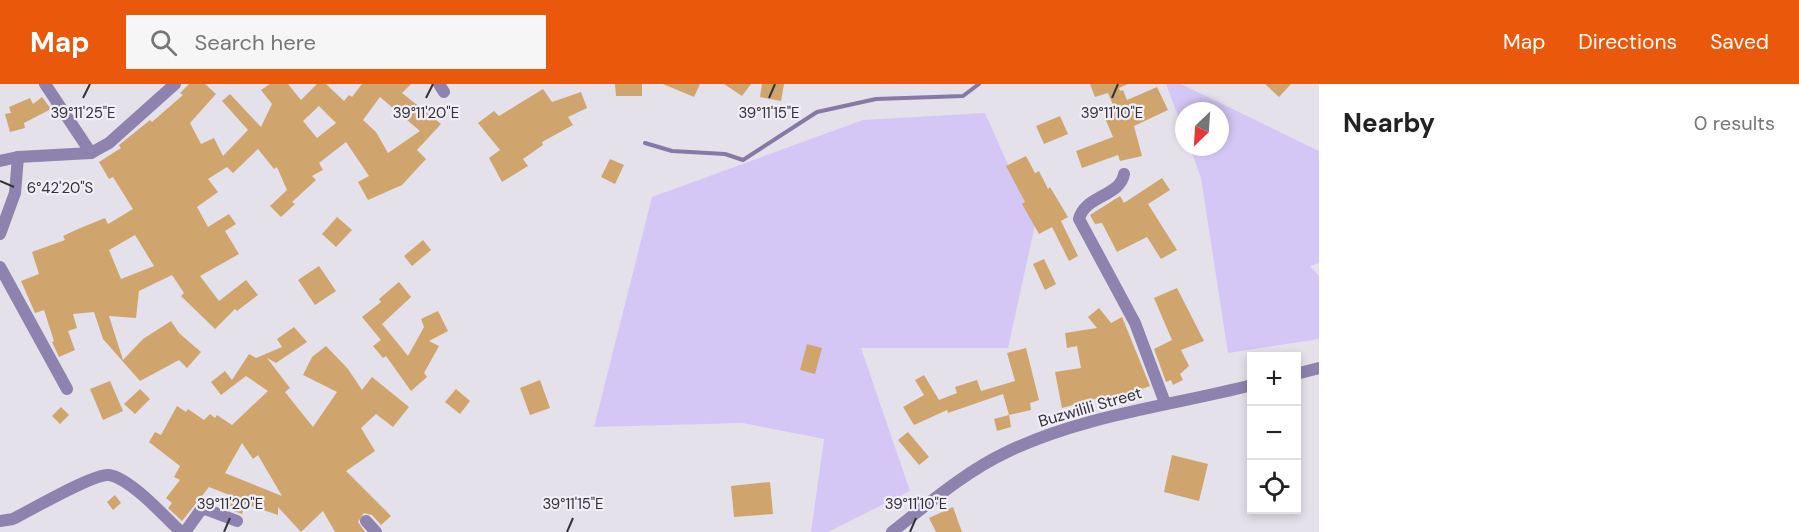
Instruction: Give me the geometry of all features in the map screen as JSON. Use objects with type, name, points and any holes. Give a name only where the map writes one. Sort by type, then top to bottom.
[{"type":"street","points":[[45,84],[91,153]]},
{"type":"street","points":[[0,161],[18,157],[91,153],[109,143],[175,84]]},
{"type":"street","points":[[0,234],[15,193],[18,157]]},
{"type":"street","points":[[1124,174],[1120,185],[1085,205],[1079,219],[1135,322],[1166,402]]},
{"type":"street","points":[[0,267],[67,389]]},
{"type":"street","points":[[1301,373],[1319,368]]},
{"type":"street","name":"Buzwilili Street","points":[[892,532],[944,491],[1007,451],[1064,429],[1166,402],[1247,386]]},
{"type":"street","points":[[0,521],[13,519],[91,480],[109,475],[126,483],[183,532],[200,511],[205,509],[237,521]]},
{"type":"street","points":[[366,521],[376,532]]},
{"type":"shaded area","points":[[1166,84],[1181,84],[1218,102],[1175,102],[1175,108]]},
{"type":"shaded area","points":[[1229,107],[1319,151],[1319,263],[1310,266],[1319,276],[1319,339],[1228,353],[1201,178],[1193,156],[1229,156]]},
{"type":"shaded area","points":[[985,113],[1035,225],[1008,348],[861,348],[910,491],[828,532],[811,532],[824,439],[743,423],[594,427],[652,197],[863,120]]},
{"type":"building","points":[[189,84],[205,84],[216,94],[190,123],[201,144],[214,138],[223,156],[248,130],[222,101],[230,94],[261,127],[272,104],[261,90],[270,84],[288,84],[301,100],[317,84],[326,84],[344,101],[349,95],[352,97],[362,84],[411,84],[402,93],[441,124],[417,150],[426,159],[402,185],[368,200],[358,182],[369,176],[346,142],[319,163],[323,170],[312,176],[316,180],[292,202],[295,204],[281,217],[270,206],[287,190],[277,167],[274,169],[258,149],[233,173],[227,167],[208,179],[218,192],[197,207],[208,227],[229,214],[236,224],[225,231],[239,254],[200,276],[219,301],[246,280],[258,295],[237,311],[235,309],[215,329],[181,296],[184,293],[172,275],[139,291],[136,318],[109,316],[123,360],[143,339],[171,321],[179,333],[201,352],[187,368],[179,360],[140,381],[103,339],[94,312],[73,314],[77,328],[68,331],[75,350],[59,357],[52,342],[54,341],[44,310],[35,313],[21,281],[39,274],[32,252],[65,240],[63,236],[105,218],[108,224],[133,209],[113,177],[109,179],[99,162],[121,148],[119,145],[150,120],[152,122],[183,95],[180,93]],"holes":[[[380,97],[420,131],[388,153],[376,132],[363,120]],[[319,106],[336,123],[317,138],[303,121]],[[135,235],[154,266],[121,279],[109,250]]]},
{"type":"building","points":[[615,84],[642,84],[642,96],[616,96]]},
{"type":"building","points":[[663,84],[700,84],[694,97]]},
{"type":"building","points":[[724,84],[751,84],[742,96]]},
{"type":"building","points":[[762,84],[784,84],[781,101],[760,97]]},
{"type":"building","points":[[1090,84],[1128,84],[1119,88],[1120,91],[1123,90],[1127,100],[1157,87],[1168,110],[1134,126],[1142,156],[1120,161],[1118,155],[1082,168],[1076,151],[1113,137],[1104,116],[1116,112],[1108,93],[1095,97]]},
{"type":"building","points":[[1265,84],[1291,84],[1279,97]]},
{"type":"building","points":[[543,89],[552,102],[581,92],[587,108],[568,117],[573,125],[542,142],[543,145],[523,159],[528,166],[502,182],[489,158],[500,150],[478,123],[494,111],[499,116]]},
{"type":"building","points":[[42,97],[51,109],[24,123],[25,128],[10,132],[5,114],[11,113],[9,107],[30,98],[33,104]]},
{"type":"building","points":[[1060,116],[1068,134],[1044,144],[1036,126]]},
{"type":"building","points":[[1026,156],[1035,173],[1039,171],[1048,189],[1050,187],[1068,217],[1061,221],[1078,256],[1069,261],[1052,227],[1039,234],[1022,204],[1025,202],[1006,166]]},
{"type":"building","points":[[610,159],[624,165],[615,184],[601,177]]},
{"type":"building","points":[[1162,178],[1170,190],[1148,204],[1177,250],[1161,259],[1147,237],[1117,252],[1102,223],[1095,224],[1090,215],[1120,196],[1124,203]]},
{"type":"building","points":[[337,217],[352,230],[336,247],[322,234]]},
{"type":"building","points":[[423,240],[431,250],[412,266],[404,256]]},
{"type":"building","points":[[1044,259],[1056,284],[1045,290],[1033,264]]},
{"type":"building","points":[[319,266],[336,291],[315,305],[298,280]]},
{"type":"building","points":[[399,282],[411,297],[382,324],[408,356],[424,327],[421,319],[438,311],[448,331],[429,341],[439,346],[424,373],[427,377],[411,391],[386,356],[383,358],[373,346],[381,340],[362,317],[381,302],[379,299]]},
{"type":"building","points":[[1177,288],[1204,341],[1181,350],[1189,366],[1180,374],[1183,380],[1173,385],[1171,380],[1166,382],[1154,349],[1172,340],[1154,298]]},
{"type":"building","points":[[1099,308],[1111,323],[1122,317],[1150,386],[1103,403],[1102,397],[1062,408],[1055,372],[1081,368],[1077,346],[1067,348],[1065,333],[1097,328],[1088,317]]},
{"type":"building","points":[[294,327],[307,342],[276,363],[267,358],[290,388],[285,392],[313,427],[337,392],[303,375],[312,357],[326,346],[348,369],[362,390],[372,377],[409,407],[393,427],[376,414],[361,428],[375,451],[346,471],[391,516],[381,525],[372,515],[364,513],[358,522],[365,532],[335,532],[323,511],[301,532],[278,507],[278,515],[245,504],[242,514],[228,509],[232,496],[209,487],[182,521],[168,508],[172,503],[166,498],[180,480],[174,477],[180,466],[149,442],[155,432],[161,435],[177,406],[186,412],[188,409],[204,420],[210,414],[215,418],[217,415],[232,425],[268,391],[246,376],[221,395],[211,382],[225,371],[232,380],[249,354],[256,358],[282,347],[277,339]],"holes":[[[242,443],[253,459],[258,455],[282,496],[225,473]]]},
{"type":"building","points":[[807,344],[822,348],[815,374],[800,370]]},
{"type":"building","points":[[1026,348],[1039,400],[1030,403],[1031,410],[1009,415],[1003,394],[948,413],[947,410],[914,425],[903,407],[924,395],[915,380],[924,375],[939,400],[957,393],[955,387],[977,380],[981,391],[1015,381],[1007,353]]},
{"type":"building","points":[[540,380],[550,408],[530,415],[520,388]]},
{"type":"building","points":[[110,381],[123,411],[103,420],[90,389]]},
{"type":"building","points":[[140,389],[150,399],[135,414],[124,404]]},
{"type":"building","points":[[456,389],[470,401],[460,414],[445,402]]},
{"type":"building","points":[[61,407],[69,415],[60,424],[52,416]]},
{"type":"building","points":[[1009,415],[1011,427],[997,431],[994,419]]},
{"type":"building","points":[[908,432],[929,457],[919,465],[898,440]]},
{"type":"building","points":[[1172,455],[1208,464],[1199,501],[1164,492]]},
{"type":"building","points":[[770,482],[773,514],[734,517],[731,486]]},
{"type":"building","points":[[115,495],[121,503],[113,510],[107,502]]},
{"type":"building","points":[[953,507],[962,532],[936,532],[929,518]]},
{"type":"waterway","points":[[645,143],[672,151],[725,154],[743,160],[817,112],[876,99],[963,96],[979,84]]}]
